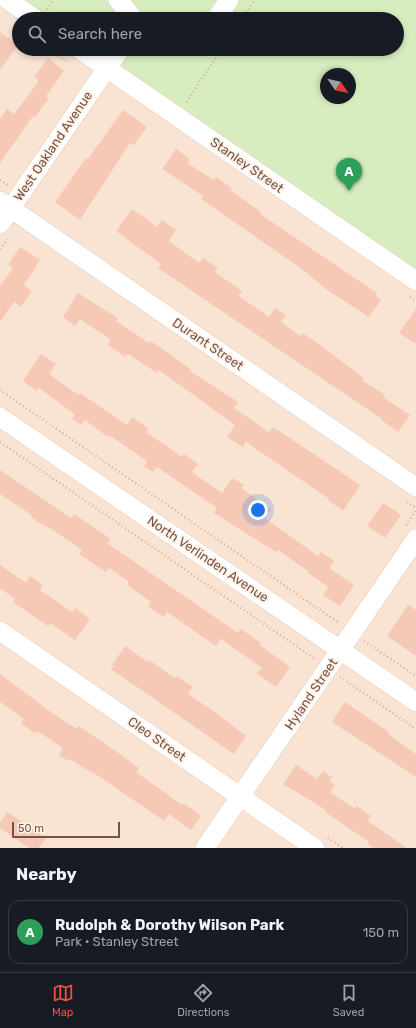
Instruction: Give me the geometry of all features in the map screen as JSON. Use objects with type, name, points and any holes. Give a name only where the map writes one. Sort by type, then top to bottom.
[{"type":"street","points":[[8,0],[32,12]]},
{"type":"street","points":[[118,0],[128,12]]},
{"type":"street","points":[[221,12],[229,0]]},
{"type":"street","name":"Stanley Street","points":[[89,56],[416,281]]},
{"type":"street","name":"West Oakland Avenue","points":[[0,224],[5,205],[115,56]]},
{"type":"street","name":"Durant Street","points":[[5,205],[416,487]]},
{"type":"street","name":"North Verlinden Avenue","points":[[0,417],[416,702]]},
{"type":"street","name":"Hyland Street","points":[[205,848],[416,539]]},
{"type":"street","name":"Cleo Street","points":[[0,631],[315,848]]},
{"type":"path","points":[[43,12],[53,0]]},
{"type":"path","points":[[247,12],[255,0]]},
{"type":"path","points":[[174,114],[182,108],[217,56]]},
{"type":"path","points":[[0,390],[416,676]]},
{"type":"path","points":[[0,442],[416,729]]},
{"type":"shaded area","points":[[0,0],[12,12],[12,56],[85,56],[416,284],[416,848],[0,848]]},
{"type":"green space","points":[[4,0],[416,0],[416,284],[85,56],[404,56],[404,12],[22,12]]},
{"type":"building","points":[[0,32],[12,41],[12,53],[0,70]]},
{"type":"building","points":[[48,58],[64,71],[46,96],[49,98],[35,117],[33,116],[0,163],[0,119],[7,109],[14,114],[39,81],[34,77]]},
{"type":"building","points":[[123,110],[147,127],[134,145],[130,143],[80,220],[55,202],[86,158],[88,159]]},
{"type":"building","points":[[176,149],[190,159],[187,163],[214,180],[216,177],[232,188],[230,190],[261,212],[260,214],[377,293],[375,295],[381,300],[369,317],[327,290],[302,269],[201,199],[203,196],[162,169]]},
{"type":"building","points":[[132,209],[157,227],[162,220],[176,230],[169,241],[199,263],[203,258],[218,268],[215,272],[242,291],[239,296],[269,317],[275,308],[286,315],[281,322],[300,336],[303,333],[317,343],[364,378],[362,380],[385,395],[383,397],[410,415],[398,432],[381,420],[382,419],[158,268],[161,264],[116,231]]},
{"type":"building","points":[[20,247],[40,260],[24,285],[32,291],[21,307],[14,302],[0,322],[0,286],[13,268],[8,265]]},
{"type":"building","points":[[78,293],[118,318],[116,321],[149,343],[151,341],[191,370],[190,371],[238,402],[234,408],[269,432],[273,427],[360,485],[343,511],[328,500],[329,499],[246,442],[243,447],[227,437],[235,425],[159,370],[157,373],[128,354],[125,357],[108,345],[111,340],[80,319],[75,326],[63,317]]},
{"type":"building","points":[[416,309],[416,344],[399,333]]},
{"type":"building","points":[[41,354],[56,364],[49,374],[78,395],[80,393],[127,425],[132,417],[149,429],[146,432],[182,457],[184,454],[198,464],[192,472],[222,493],[232,478],[244,485],[241,488],[271,509],[265,518],[318,556],[321,552],[334,561],[329,568],[354,585],[340,606],[323,595],[328,587],[307,572],[308,571],[278,550],[276,552],[214,513],[217,508],[157,467],[153,472],[144,466],[147,461],[109,435],[108,437],[85,420],[81,425],[72,419],[75,415],[65,407],[39,388],[37,391],[23,381]]},
{"type":"building","points":[[0,470],[71,518],[74,514],[111,539],[107,543],[238,633],[241,629],[261,643],[260,645],[290,667],[276,687],[257,674],[262,668],[221,639],[216,646],[167,612],[164,617],[148,607],[151,602],[127,585],[129,582],[109,568],[106,572],[79,554],[82,550],[31,517],[32,515],[0,494]]},
{"type":"building","points":[[383,503],[401,515],[385,538],[367,526]]},
{"type":"building","points":[[0,565],[26,583],[30,576],[43,585],[40,590],[72,612],[75,608],[90,619],[75,640],[50,623],[48,626],[13,602],[15,599],[0,588]]},
{"type":"building","points":[[408,605],[416,610],[416,656],[387,636]]},
{"type":"building","points":[[125,646],[148,662],[149,660],[175,678],[177,676],[193,687],[188,694],[246,736],[234,754],[111,669],[114,666],[112,665]]},
{"type":"building","points":[[0,674],[55,715],[77,729],[79,726],[114,750],[139,768],[136,772],[182,805],[183,803],[201,816],[191,830],[169,814],[164,821],[91,771],[90,772],[70,759],[68,761],[59,755],[63,748],[37,731],[36,734],[21,723],[24,719],[0,702]]},
{"type":"building","points":[[345,702],[389,732],[388,734],[416,754],[416,777],[332,722]]},
{"type":"building","points":[[296,765],[317,779],[323,771],[332,777],[330,781],[335,785],[330,792],[355,809],[357,806],[371,816],[368,821],[407,848],[374,848],[368,844],[369,842],[325,812],[326,810],[283,784]]},
{"type":"building","points":[[7,812],[46,838],[39,848],[29,848],[0,828],[0,823]]},
{"type":"place","name":"Rudolph & Dorothy Wilson Park","points":[[349,191]]}]
